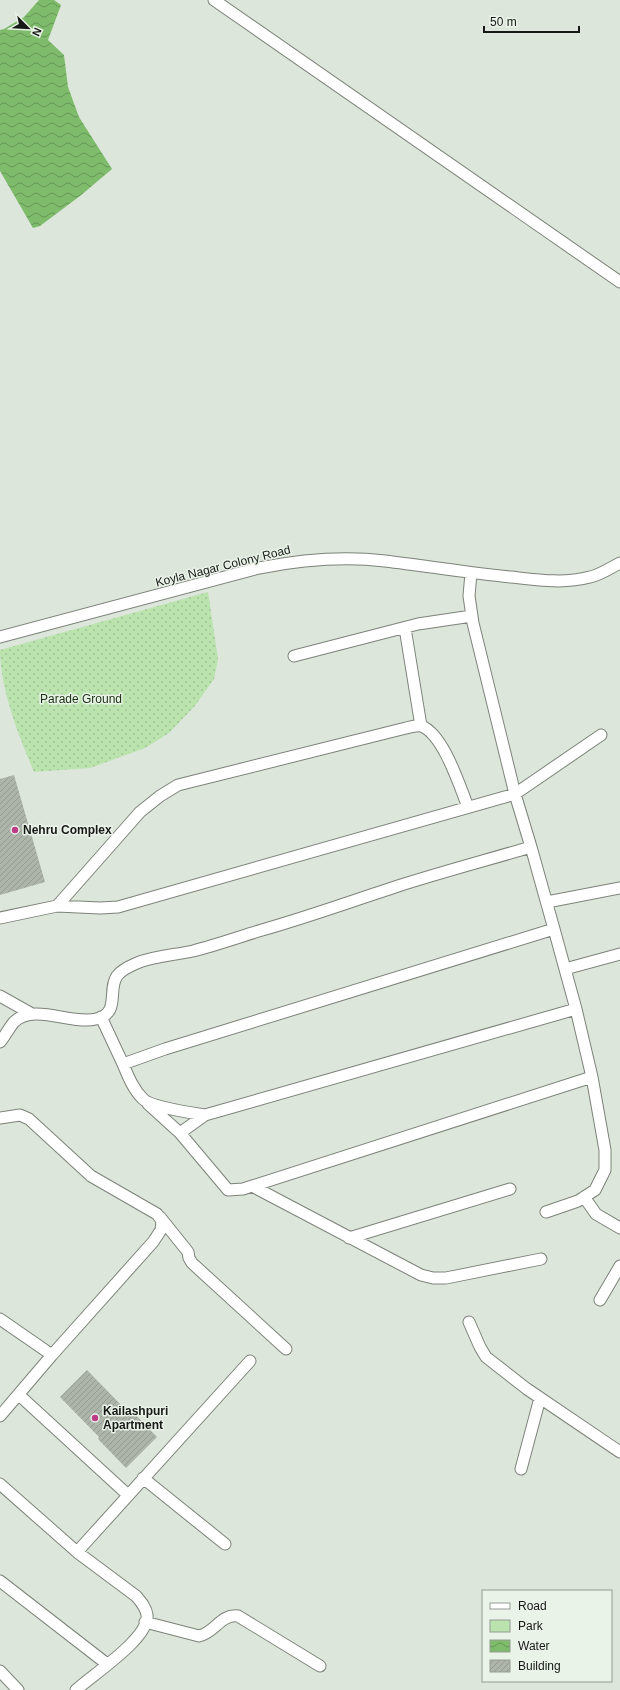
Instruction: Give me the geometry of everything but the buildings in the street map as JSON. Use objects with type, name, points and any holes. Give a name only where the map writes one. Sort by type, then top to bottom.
[{"type":"street","points":[[214,0],[620,282]]},
{"type":"street","name":"Koyla Nagar Colony Road","points":[[0,637],[259,568],[292,561],[332,559],[384,561],[471,573],[552,581],[591,577],[620,563]]},
{"type":"street","points":[[471,573],[469,596],[486,681],[515,794],[547,902],[576,1009],[592,1077],[605,1150],[605,1170],[595,1190],[578,1201],[546,1212]]},
{"type":"street","points":[[294,656],[436,620],[472,616]]},
{"type":"street","points":[[405,628],[421,726]]},
{"type":"street","points":[[57,906],[140,812],[160,796],[178,785],[406,728],[421,726],[433,734],[442,748],[468,807]]},
{"type":"street","points":[[0,918],[57,906],[100,908],[118,907],[515,794],[601,735]]},
{"type":"street","points":[[0,996],[32,1014],[78,1020],[96,1019],[106,1014],[111,1006],[113,998],[113,984],[117,976],[124,969],[138,963],[193,951],[268,929],[398,886],[531,848]]},
{"type":"street","points":[[547,902],[620,888]]},
{"type":"street","points":[[123,1064],[180,1044],[554,928]]},
{"type":"street","points":[[565,969],[620,954]]},
{"type":"street","points":[[180,1133],[206,1115],[576,1009]]},
{"type":"street","points":[[0,1042],[14,1023],[22,1017],[32,1014]]},
{"type":"street","points":[[101,1017],[131,1082],[144,1100],[180,1133],[228,1190],[244,1189],[592,1077]]},
{"type":"street","points":[[144,1100],[170,1109],[206,1115]]},
{"type":"street","points":[[0,1118],[20,1115],[28,1119],[91,1176],[157,1214],[188,1252],[192,1263],[286,1349]]},
{"type":"street","points":[[252,1186],[421,1275],[433,1278],[446,1278],[541,1259]]},
{"type":"street","points":[[350,1238],[510,1189]]},
{"type":"street","points":[[584,1197],[596,1214],[620,1228]]},
{"type":"street","points":[[0,1416],[52,1355],[153,1242],[161,1230],[162,1221],[157,1214]]},
{"type":"street","points":[[600,1300],[620,1266]]},
{"type":"street","points":[[0,1319],[52,1355]]},
{"type":"street","points":[[469,1322],[486,1357],[540,1398],[620,1452]]},
{"type":"street","points":[[78,1552],[143,1478],[250,1361]]},
{"type":"street","points":[[19,1395],[128,1495]]},
{"type":"street","points":[[521,1469],[540,1398]]},
{"type":"street","points":[[143,1478],[225,1544]]},
{"type":"street","points":[[0,1484],[78,1552],[136,1596],[144,1605],[147,1616],[142,1630],[137,1638],[126,1650],[76,1690]]},
{"type":"street","points":[[0,1581],[107,1664]]},
{"type":"street","points":[[145,1622],[200,1636],[214,1629],[225,1618],[238,1616],[320,1666]]},
{"type":"street","points":[[0,1671],[18,1690]]},
{"type":"green space","name":"Parade Ground","points":[[208,592],[218,659],[214,679],[194,707],[169,733],[145,748],[90,768],[34,772],[11,712],[3,680],[0,650]]},
{"type":"water","points":[[39,0],[54,0],[61,5],[48,40],[64,55],[68,87],[79,117],[112,169],[80,196],[40,226],[33,228],[0,171],[0,30],[24,17]]},
{"type":"place","name":"Nehru Complex","points":[[15,830]]},
{"type":"place","name":"Kailashpuri Apartment","points":[[95,1418]]}]
